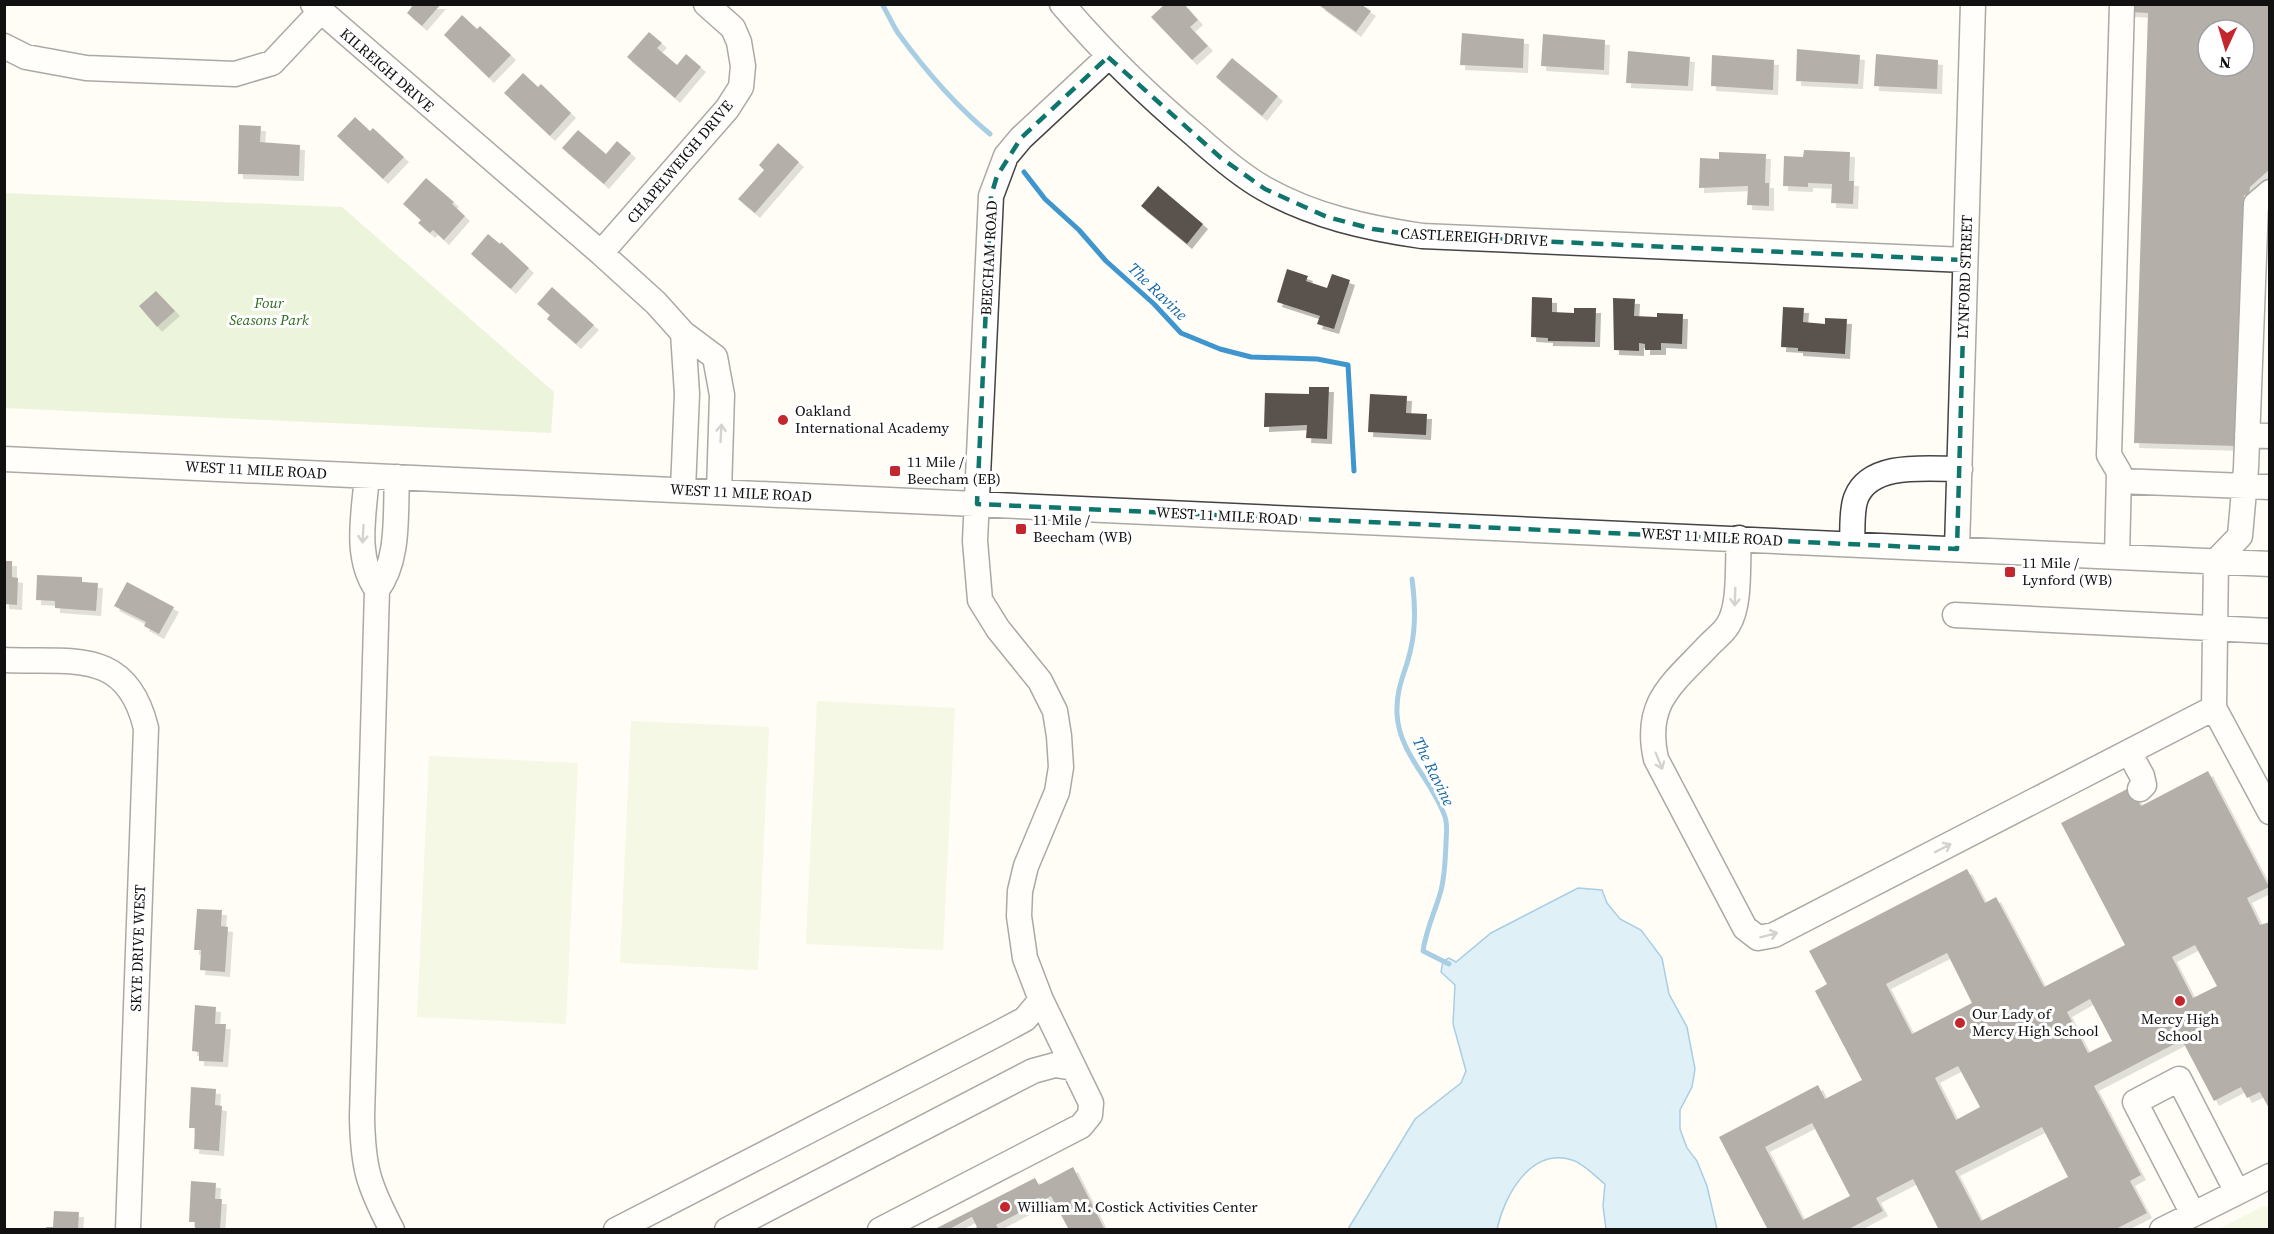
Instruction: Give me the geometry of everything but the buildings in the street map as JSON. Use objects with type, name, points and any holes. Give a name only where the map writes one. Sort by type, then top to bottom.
[{"type":"street","name":"CHAPELWEIGH DRIVE","points":[[601,253],[727,109],[741,87],[743,66],[736,35],[733,28],[706,4]]},
{"type":"street","name":"CASTLEREIGH DRIVE","points":[[1062,4],[1108,57],[1221,158],[1264,189],[1327,217],[1373,229],[1422,236],[1965,260]]},
{"type":"street","name":"LYNFORD STREET","points":[[1957,549],[1972,4]]},
{"type":"street","points":[[2117,557],[2119,472],[2109,455],[2122,4]]},
{"type":"street","name":"KILREIGH DRIVE","points":[[4,46],[26,57],[86,68],[235,74],[272,63],[317,8],[601,253],[656,303],[683,333],[715,357],[722,395],[719,492]]},
{"type":"street","name":"BEECHAM ROAD","points":[[880,1230],[1081,1126],[1090,1115],[1091,1103],[1041,1000],[1025,958],[1019,916],[1020,891],[1026,866],[1057,792],[1061,767],[1055,711],[1040,681],[998,629],[980,600],[975,541],[991,196],[1006,156],[1021,138],[1108,57]]},
{"type":"street","points":[[2270,192],[2256,204],[2262,224],[2258,435],[2244,486],[2240,536],[2216,561],[2214,708],[2270,812]]},
{"type":"street","points":[[683,333],[687,394],[683,490]]},
{"type":"street","name":"WEST 11 MILE ROAD","points":[[4,459],[2270,564]]},
{"type":"street","points":[[1852,544],[1855,500],[1861,486],[1882,475],[1908,468],[1960,469]]},
{"type":"street","points":[[367,476],[362,557],[368,577],[377,590],[363,1159],[372,1191],[392,1230]]},
{"type":"street","points":[[377,590],[387,578],[393,558],[397,477]]},
{"type":"street","points":[[2119,480],[2270,487]]},
{"type":"street","points":[[1739,538],[1735,610],[1728,626],[1674,682],[1656,705],[1652,741],[1656,759],[1745,928],[1752,935],[1764,938],[1774,935],[2214,708]]},
{"type":"street","points":[[1955,615],[2270,632]]},
{"type":"street","name":"SKYE DRIVE WEST","points":[[4,660],[97,664],[118,674],[131,688],[142,708],[146,728],[128,1230]]},
{"type":"street","points":[[2129,752],[2142,776],[2144,785],[2140,789]]},
{"type":"street","points":[[616,1230],[1025,1019],[1041,1000]]},
{"type":"street","points":[[727,1230],[1033,1071],[1055,1065],[1074,1068]]},
{"type":"street","points":[[2193,1214],[2135,1102],[2179,1079],[2237,1192]]},
{"type":"street","points":[[2162,1230],[2270,1176]]},
{"type":"highlighted area","points":[[1108,57],[1221,158],[1265,189],[1327,217],[1373,229],[1422,236],[1965,260],[1957,549],[977,504],[991,196],[997,176],[1021,138]]},
{"type":"green space","name":"Four Seasons Park","points":[[5,193],[342,207],[554,392],[551,433],[5,408]]},
{"type":"green space","points":[[817,701],[955,708],[943,950],[806,944]]},
{"type":"green space","points":[[631,721],[769,727],[758,970],[620,963]]},
{"type":"green space","points":[[429,756],[578,763],[566,1024],[417,1017]]},
{"type":"green space","points":[[2263,1206],[2269,1208],[2269,1229],[2219,1229]]},
{"type":"water","points":[[1578,888],[1602,890],[1607,903],[1620,919],[1641,930],[1662,958],[1669,994],[1687,1027],[1695,1069],[1692,1087],[1680,1110],[1680,1129],[1687,1148],[1697,1161],[1707,1186],[1717,1229],[1606,1229],[1603,1206],[1605,1184],[1576,1162],[1557,1158],[1544,1161],[1521,1178],[1506,1203],[1497,1229],[1348,1229],[1415,1119],[1461,1083],[1466,1071],[1453,1024],[1455,985],[1441,972],[1443,961],[1449,958],[1456,962],[1491,933]]},
{"type":"waterway","name":"The Ravine","points":[[882,4],[898,33],[930,74],[990,134]]},
{"type":"waterway","name":"The Ravine","points":[[1024,172],[1045,199],[1181,333],[1220,349],[1251,357],[1317,359],[1348,365],[1354,471]]},
{"type":"waterway","name":"The Ravine","points":[[1412,579],[1414,631],[1400,687],[1397,714],[1399,728],[1410,755],[1433,791],[1446,820],[1443,882],[1423,951],[1449,964]]},
{"type":"place","name":"Oakland International Academy","points":[[783,420]]},
{"type":"place","name":"11 Mile / Beecham (EB)","points":[[895,471]]},
{"type":"place","name":"11 Mile / Beecham (WB)","points":[[1021,529]]},
{"type":"place","name":"11 Mile / Lynford (WB)","points":[[2010,572]]},
{"type":"place","name":"Mercy High School","points":[[2180,1001]]},
{"type":"place","name":"Our Lady of Mercy High School","points":[[1960,1023]]},
{"type":"place","name":"William M. Costick Activities Center","points":[[1005,1207]]}]
